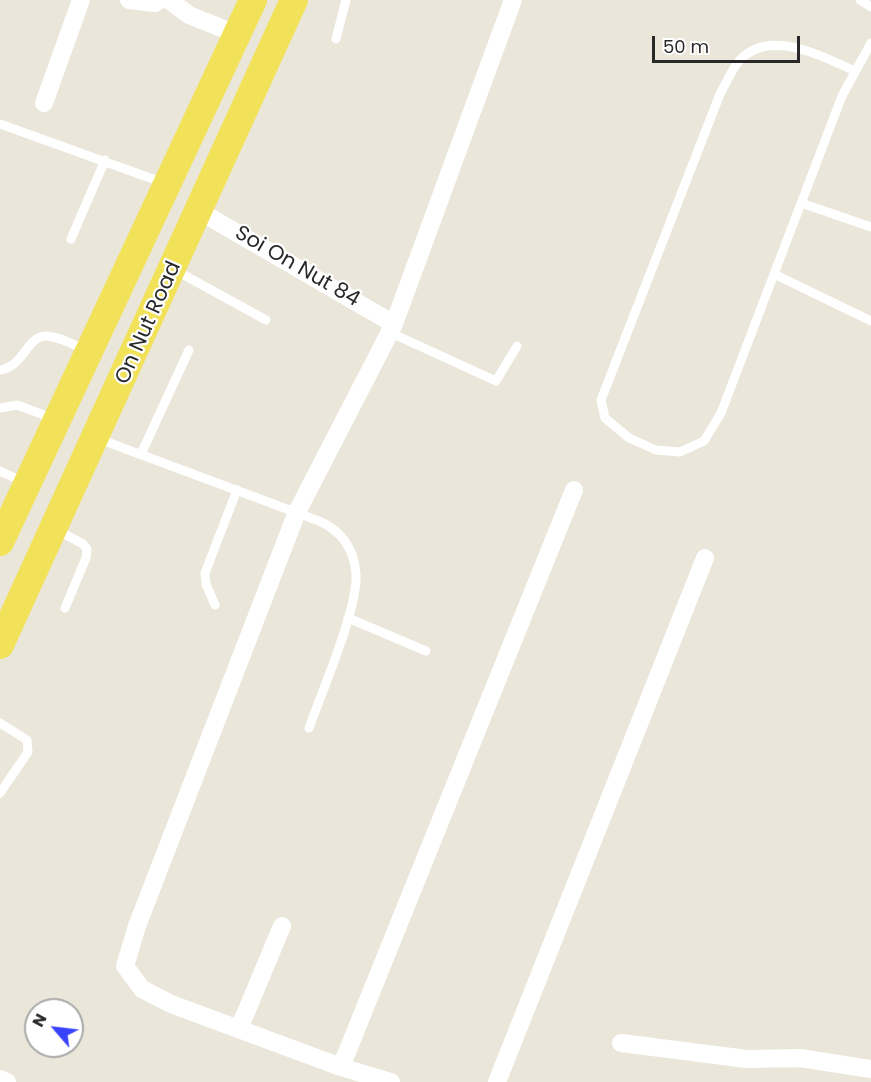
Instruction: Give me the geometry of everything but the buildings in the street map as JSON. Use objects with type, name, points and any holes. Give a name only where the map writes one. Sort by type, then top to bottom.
[{"type":"main road","name":"On Nut Road","points":[[0,542],[253,0]]},
{"type":"main road","name":"On Nut Road","points":[[0,645],[97,438],[294,0]]},
{"type":"street","points":[[44,103],[81,0]]},
{"type":"street","points":[[129,0],[155,3],[160,0]]},
{"type":"street","points":[[169,0],[189,15],[236,34]]},
{"type":"street","points":[[391,1082],[341,1067],[171,1004],[142,989],[124,966],[137,926],[297,512],[392,328],[513,0]]},
{"type":"street","name":"Soi On Nut 84","points":[[199,211],[392,328]]},
{"type":"street","points":[[341,1067],[574,490]]},
{"type":"street","points":[[497,1082],[705,558]]},
{"type":"street","points":[[239,1029],[282,926]]},
{"type":"street","points":[[621,1043],[747,1059],[800,1058],[871,1069]]},
{"type":"street","points":[[0,1079],[7,1082]]},
{"type":"lane","points":[[336,39],[346,0]]},
{"type":"lane","points":[[860,0],[871,7]]},
{"type":"lane","points":[[855,71],[795,47],[773,45],[752,50],[736,64],[720,94],[601,400],[605,418],[628,438],[656,450],[680,452],[704,441],[721,413],[842,96],[871,43]]},
{"type":"lane","points":[[0,124],[105,160],[166,184]]},
{"type":"lane","points":[[71,239],[105,160]]},
{"type":"lane","points":[[801,203],[871,227]]},
{"type":"lane","points":[[173,269],[266,320]]},
{"type":"lane","points":[[774,273],[871,321]]},
{"type":"lane","points":[[392,328],[496,381],[516,346]]},
{"type":"lane","points":[[0,370],[8,369],[19,361],[36,339],[42,336],[52,337],[90,351]]},
{"type":"lane","points":[[141,454],[189,350]]},
{"type":"lane","points":[[0,408],[17,405],[58,420]]},
{"type":"lane","points":[[97,438],[335,528],[350,549],[356,575],[348,618],[309,728]]},
{"type":"lane","points":[[0,471],[29,484]]},
{"type":"lane","points":[[215,606],[206,584],[205,573],[237,490]]},
{"type":"lane","points":[[55,528],[83,544],[87,549],[86,558],[65,608]]},
{"type":"lane","points":[[348,618],[426,651]]},
{"type":"lane","points":[[0,723],[27,740],[28,752],[0,793]]}]
